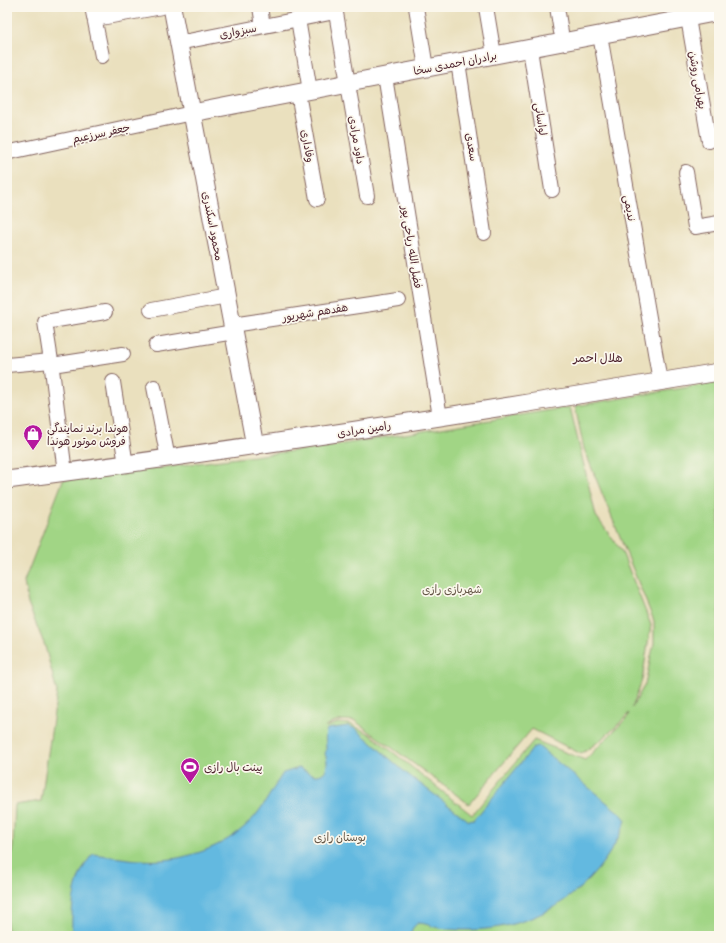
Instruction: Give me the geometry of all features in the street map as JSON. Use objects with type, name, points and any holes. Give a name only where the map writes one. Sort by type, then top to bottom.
[{"type":"street","points":[[102,56],[94,13],[162,7]]},
{"type":"street","name":"محمود اسکندری","points":[[172,7],[255,446]]},
{"type":"street","points":[[260,7],[263,26]]},
{"type":"street","points":[[416,7],[426,68]]},
{"type":"street","points":[[486,7],[494,55]]},
{"type":"street","points":[[557,7],[561,32]]},
{"type":"street","name":"سبزواری","points":[[178,44],[298,19],[335,9]]},
{"type":"street","name":"داود مرادی","points":[[335,9],[367,196]]},
{"type":"street","name":"برادران احمدی سخا","points":[[192,113],[719,12]]},
{"type":"street","name":"بهرامی روشن","points":[[688,18],[709,141]]},
{"type":"street","points":[[298,19],[304,92]]},
{"type":"street","name":"ندیمی","points":[[600,35],[660,381]]},
{"type":"street","name":"لواسانی","points":[[530,49],[552,190]]},
{"type":"street","name":"سعدی","points":[[458,62],[484,232]]},
{"type":"street","name":"فضل الله ریاحی پور","points":[[385,76],[440,417]]},
{"type":"street","name":"وفاداری","points":[[304,92],[317,199]]},
{"type":"street","name":"جعفر سرزعیم","points":[[10,152],[192,113]]},
{"type":"street","points":[[686,172],[695,227],[719,223]]},
{"type":"street","points":[[151,310],[227,296]]},
{"type":"street","name":"هفدهم شهریور","points":[[156,345],[233,329],[398,300]]},
{"type":"street","points":[[65,473],[45,322],[105,312]]},
{"type":"street","points":[[7,365],[51,363],[123,354]]},
{"type":"street","name":"رامین مرادی","points":[[7,480],[255,446],[719,372]]},
{"type":"street","points":[[113,382],[126,464]]},
{"type":"street","points":[[154,387],[168,459]]},
{"type":"green space","points":[[719,382],[719,936],[7,936],[7,879],[13,847],[15,805],[41,801],[57,692],[45,646],[28,604],[24,582],[63,480],[325,447],[570,407],[596,516],[622,552],[651,625],[642,680],[632,708],[645,684],[654,643],[654,621],[584,449],[575,406]],"holes":[[[629,713],[627,718],[585,760],[534,740],[472,815],[370,734],[350,724],[338,723],[325,727],[339,721],[355,721],[469,804],[532,729],[581,754],[618,725]]]},
{"type":"water","points":[[348,726],[356,729],[406,773],[469,821],[474,820],[534,747],[538,746],[622,815],[626,820],[625,823],[613,847],[598,869],[581,887],[561,902],[539,915],[516,923],[490,928],[454,930],[418,923],[413,928],[411,936],[72,936],[72,914],[77,882],[86,863],[93,854],[136,860],[163,860],[190,855],[216,846],[240,831],[250,822],[259,811],[283,773],[299,768],[311,774],[322,774],[327,766],[325,754],[325,735],[327,729]]},
{"type":"place","name":"هوندا برند نمایندگی فروش موتور هوندا","points":[[33,451]]},
{"type":"place","name":"پینت بال رازی","points":[[190,784]]},
{"type":"district","name":"هلال احمر","points":[[598,358]]},
{"type":"park label","name":"شهربازی رازی","points":[[452,589]]},
{"type":"park label","name":"بوستان رازی","points":[[340,837]]}]
